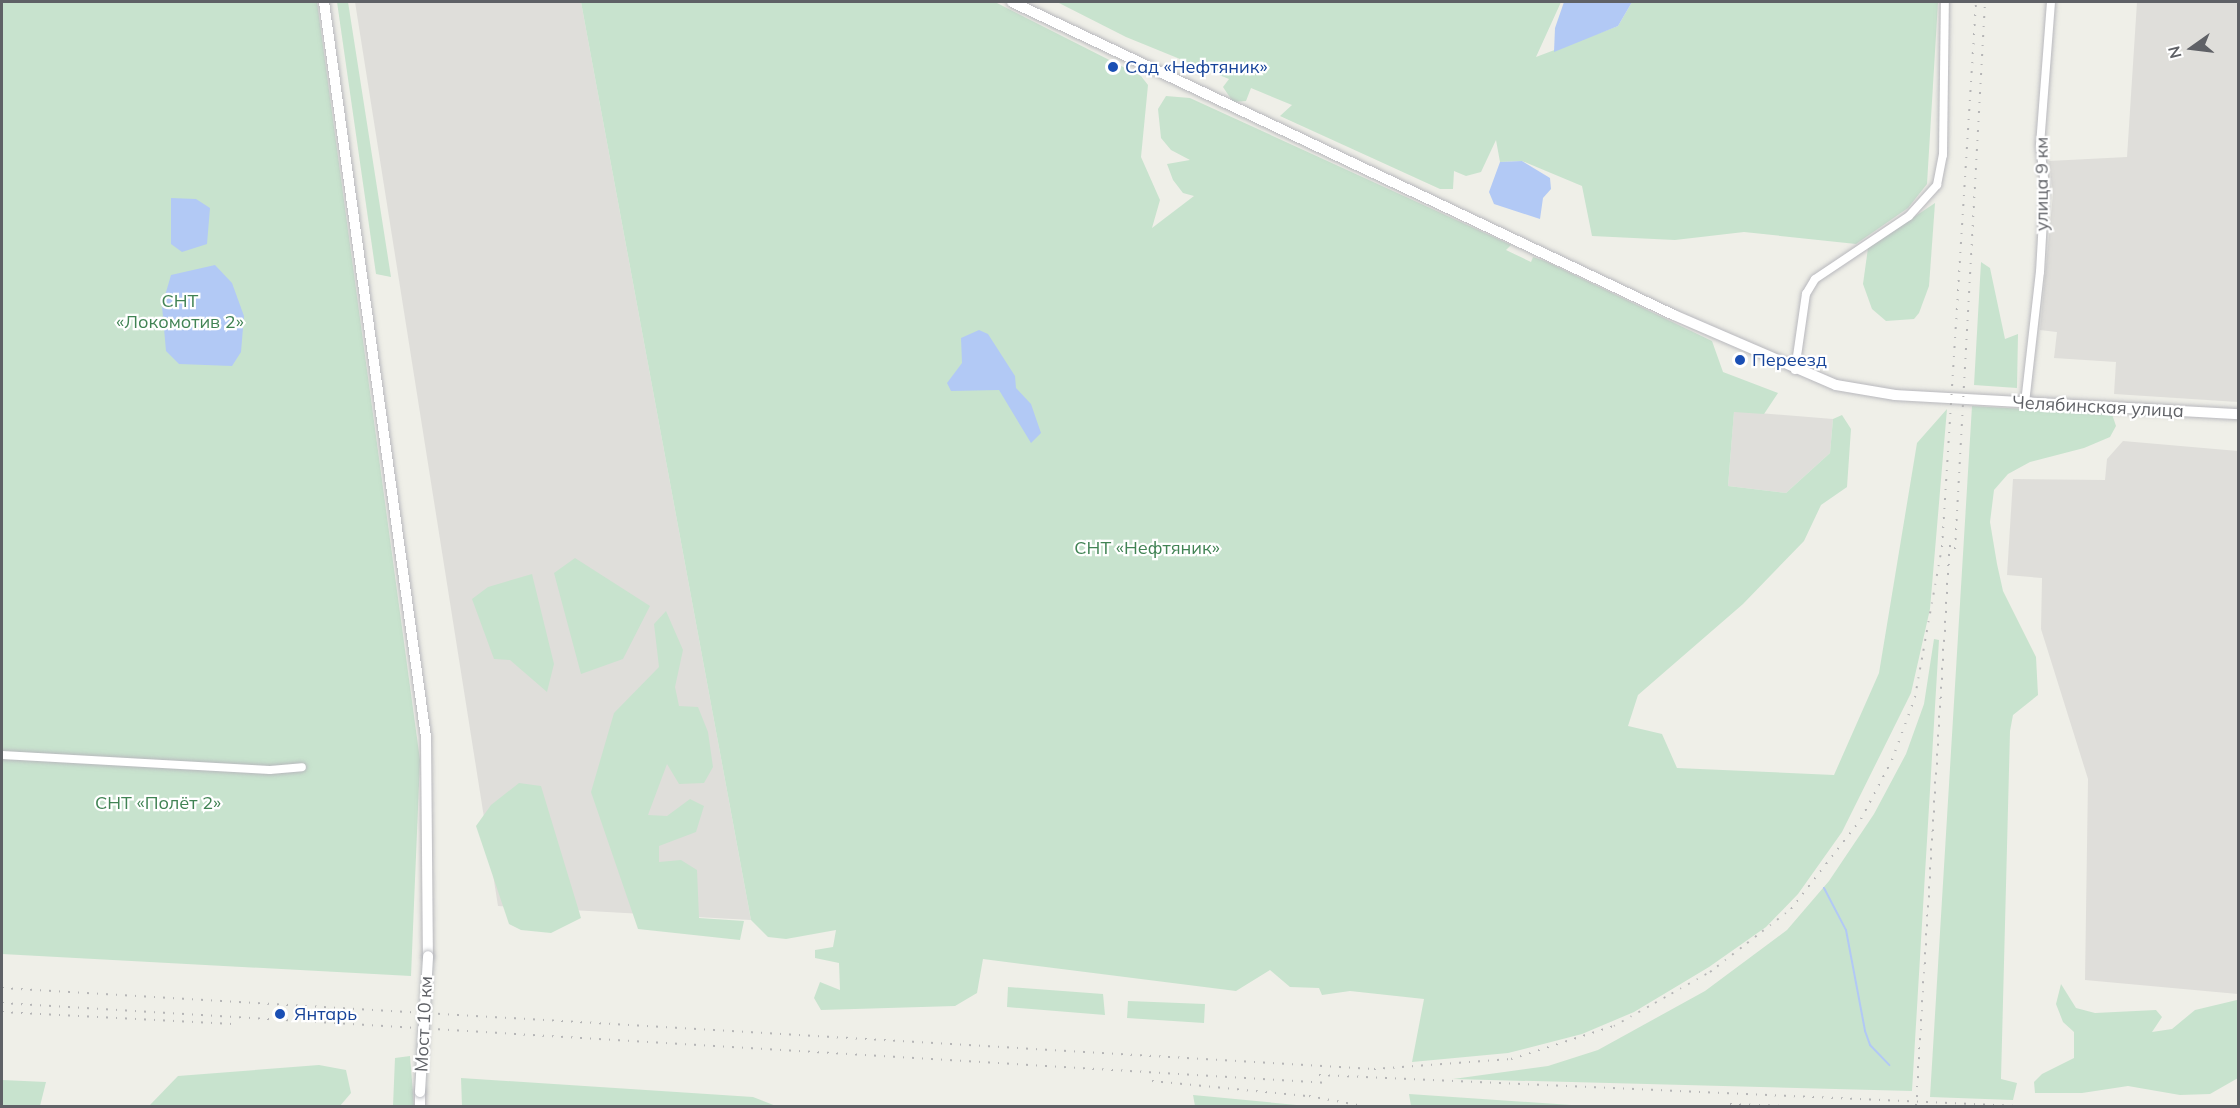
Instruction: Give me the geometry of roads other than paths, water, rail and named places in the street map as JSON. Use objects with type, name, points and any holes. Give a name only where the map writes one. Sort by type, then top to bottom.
[{"type":"street","name":"Мост 10 км","points":[[324,2],[426,737],[428,956],[420,1107]]},
{"type":"street","name":"Челябинская улица","points":[[1012,2],[1795,370],[1855,390],[1958,399],[2238,414]]},
{"type":"street","points":[[1795,370],[1806,294],[1815,279],[1909,216],[1936,185],[1943,155],[1945,2]]},
{"type":"street","name":"улица 9 км","points":[[2025,403],[2040,272],[2045,186],[2040,145],[2051,2]]},
{"type":"street","points":[[2,755],[270,770],[302,767]]},
{"type":"water","points":[[1564,2],[1632,2],[1618,26],[1554,52],[1555,28]]},
{"type":"water","points":[[1522,161],[1550,178],[1551,189],[1543,198],[1540,219],[1494,204],[1489,192],[1500,162]]},
{"type":"water","points":[[171,198],[196,199],[210,208],[207,244],[182,252],[171,244]]},
{"type":"water","points":[[215,265],[232,283],[244,316],[241,352],[232,366],[179,364],[166,351],[162,306],[171,275]]},
{"type":"water","points":[[979,330],[988,334],[1015,376],[1016,388],[1031,404],[1041,433],[1031,443],[999,390],[951,391],[947,383],[962,363],[961,338]]},
{"type":"waterway","points":[[1824,888],[1846,930],[1865,1031],[1870,1045],[1889,1065]]},
{"type":"railway","points":[[2,988],[1374,1069],[1511,1059],[1614,1026],[1710,972],[1791,909],[1861,819],[1892,760],[1915,697],[1942,547],[1976,2]]},
{"type":"railway","points":[[1955,549],[1985,2]]},
{"type":"railway","points":[[1916,1106],[1950,541]]},
{"type":"railway","points":[[2,1003],[1329,1083]]},
{"type":"railway","points":[[2,1012],[233,1024]]},
{"type":"railway","points":[[1319,1075],[2017,1106]]},
{"type":"railway","points":[[1152,1081],[1309,1096],[1363,1106]]},
{"type":"railway","points":[[1730,1104],[1784,1106]]},
{"type":"place","name":"Сад «Нефтяник»","points":[[1113,67]]},
{"type":"place","name":"Переезд","points":[[1740,360]]},
{"type":"place","name":"Янтарь","points":[[280,1014]]},
{"type":"park label","name":"СНТ «Локомотив 2»","points":[[180,312]]},
{"type":"park label","name":"СНТ «Нефтяник»","points":[[1147,548]]},
{"type":"park label","name":"СНТ «Полёт 2»","points":[[158,803]]}]
